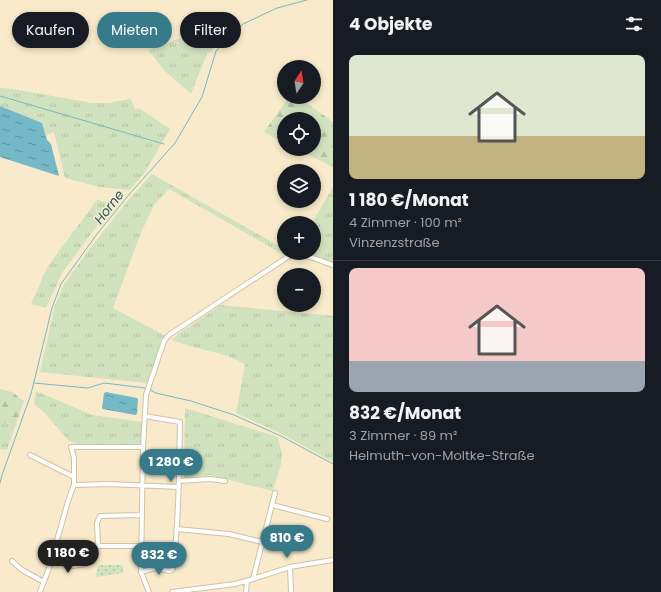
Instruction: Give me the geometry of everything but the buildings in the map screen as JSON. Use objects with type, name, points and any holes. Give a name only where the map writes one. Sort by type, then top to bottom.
[{"type":"street","points":[[149,592],[141,572],[143,448],[146,395],[164,341],[169,335],[289,256],[304,256],[333,265]]},
{"type":"street","points":[[141,572],[156,568],[169,571],[172,570],[177,529],[179,487],[180,422],[145,416]]},
{"type":"street","points":[[40,592],[52,560],[74,485],[74,458],[71,447],[143,448]]},
{"type":"street","points":[[30,455],[74,477]]},
{"type":"street","points":[[179,481],[210,479],[225,481]]},
{"type":"street","points":[[74,485],[142,484],[179,487]]},
{"type":"street","points":[[253,579],[275,493]]},
{"type":"street","points":[[272,505],[327,519]]},
{"type":"street","points":[[98,545],[97,523],[100,516],[142,515]]},
{"type":"street","points":[[177,529],[229,534],[262,542]]},
{"type":"street","points":[[87,546],[142,546]]},
{"type":"street","points":[[52,560],[71,566],[86,564]]},
{"type":"street","points":[[172,592],[247,581],[290,567],[333,560]]},
{"type":"street","points":[[12,561],[22,570],[44,582]]},
{"type":"street","points":[[290,567],[292,592]]},
{"type":"street","points":[[246,592],[247,581]]},
{"type":"green space","points":[[180,38],[180,48],[214,48],[207,54],[191,94],[165,71],[148,50],[153,48],[172,48],[172,41]]},
{"type":"green space","points":[[0,88],[92,103],[108,103],[131,99],[135,110],[139,108],[170,129],[145,172],[130,190],[100,187],[65,178],[54,132],[46,135],[42,123],[0,106]]},
{"type":"green space","points":[[284,104],[308,104],[319,112],[278,112]]},
{"type":"green space","points":[[321,113],[333,122],[333,167],[311,156],[321,156]]},
{"type":"green space","points":[[277,114],[277,139],[264,132]]},
{"type":"green space","points":[[152,174],[277,245],[277,251],[169,189],[154,205],[140,235],[113,308],[165,336],[147,383],[40,372],[55,306],[64,284],[129,199]]},
{"type":"green space","points":[[333,187],[333,264],[321,260],[321,216],[316,216]]},
{"type":"green space","points":[[97,200],[113,204],[62,273],[46,308],[31,304],[48,266]]},
{"type":"green space","points":[[221,305],[277,310],[277,312],[333,316],[333,462],[282,434],[236,413],[245,364],[219,353],[172,340]]},
{"type":"green space","points":[[0,389],[12,392],[24,401],[16,424],[0,421]]},
{"type":"green space","points":[[36,391],[92,415],[143,422],[142,447],[82,445],[69,441],[45,413],[34,404]]},
{"type":"green space","points":[[185,408],[278,437],[282,454],[281,464],[273,491],[210,475],[184,478]]},
{"type":"green space","points":[[0,421],[16,424],[7,450],[0,449]]},
{"type":"green space","points":[[98,565],[123,565],[123,573],[96,577]]},
{"type":"water","points":[[0,106],[42,123],[47,140],[51,144],[59,176],[0,157]]},
{"type":"water","points":[[106,392],[137,398],[137,414],[135,415],[103,409],[104,393]]},
{"type":"waterway","name":"Horne","points":[[0,483],[31,394],[52,308],[61,284],[97,234],[127,197],[175,143],[202,97],[216,51],[243,24],[277,8],[307,0]]},
{"type":"waterway","points":[[0,96],[164,144]]},
{"type":"waterway","points":[[34,383],[88,388],[104,383],[145,388]]},
{"type":"waterway","points":[[150,390],[234,415],[281,436],[333,464]]}]
